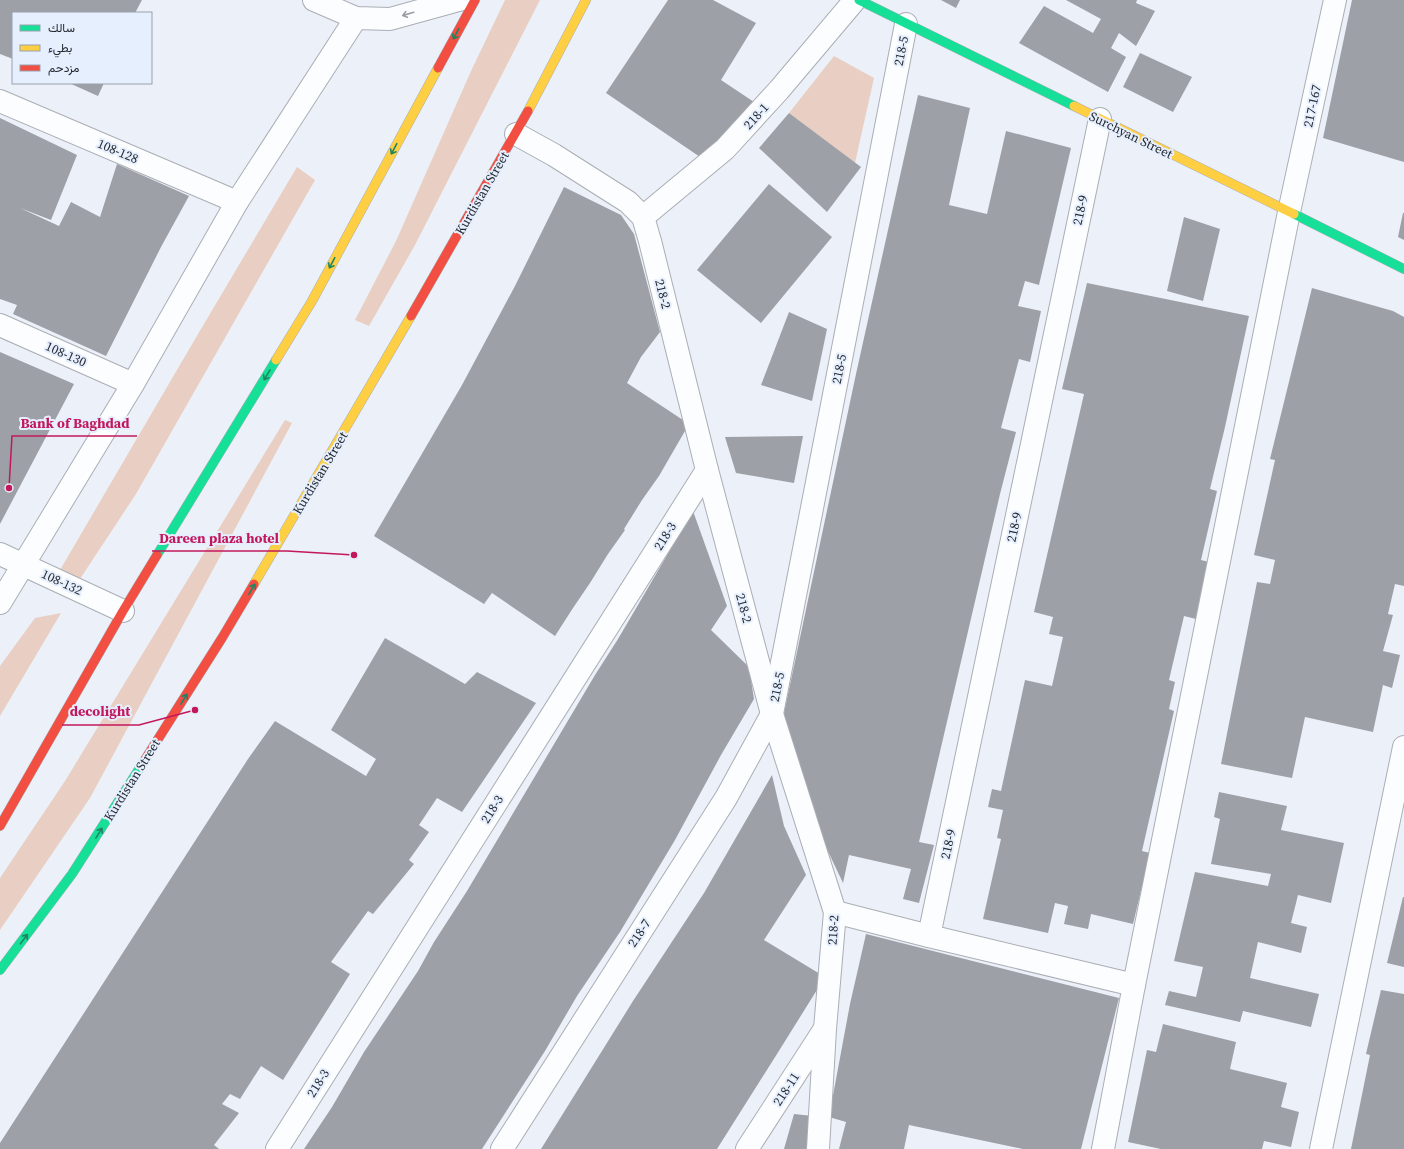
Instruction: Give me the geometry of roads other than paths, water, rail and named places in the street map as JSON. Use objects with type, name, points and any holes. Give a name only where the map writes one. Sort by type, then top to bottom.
[{"type":"main road","points":[[0,826],[123,611],[312,301],[474,0]]},
{"type":"main road","name":"Kurdistan Street","points":[[0,970],[72,874],[222,638],[367,393],[516,134],[586,0]]},
{"type":"main road","name":"Surchyan Street","points":[[859,0],[1404,269]]},
{"type":"street","points":[[314,0],[356,18],[390,19],[459,0]]},
{"type":"street","name":"218-1","points":[[643,217],[725,149],[779,90],[855,0]]},
{"type":"street","name":"217-167","points":[[1103,1149],[1134,985],[1289,212],[1335,0]]},
{"type":"street","points":[[0,603],[133,384],[237,202],[356,18]]},
{"type":"street","name":"218-5","points":[[772,714],[906,24]]},
{"type":"street","name":"108-128","points":[[0,101],[237,202]]},
{"type":"street","name":"218-9","points":[[929,936],[1100,119]]},
{"type":"street","name":"218-2","points":[[516,134],[554,155],[628,202],[643,217],[707,470],[772,714],[835,912],[825,1029],[818,1149]]},
{"type":"street","name":"108-130","points":[[0,324],[133,384]]},
{"type":"street","name":"218-3","points":[[277,1149],[707,470]]},
{"type":"street","name":"108-132","points":[[0,554],[123,611]]},
{"type":"street","name":"218-7","points":[[502,1149],[726,798],[772,714]]},
{"type":"street","points":[[1321,1149],[1404,747]]},
{"type":"street","points":[[835,912],[1134,985]]},
{"type":"street","name":"218-11","points":[[747,1149],[825,1029]]},
{"type":"place","name":"Bank of Baghdad","points":[[9,488]]},
{"type":"place","name":"Dareen plaza hotel","points":[[354,555]]},
{"type":"place","name":"decolight","points":[[195,710]]}]
